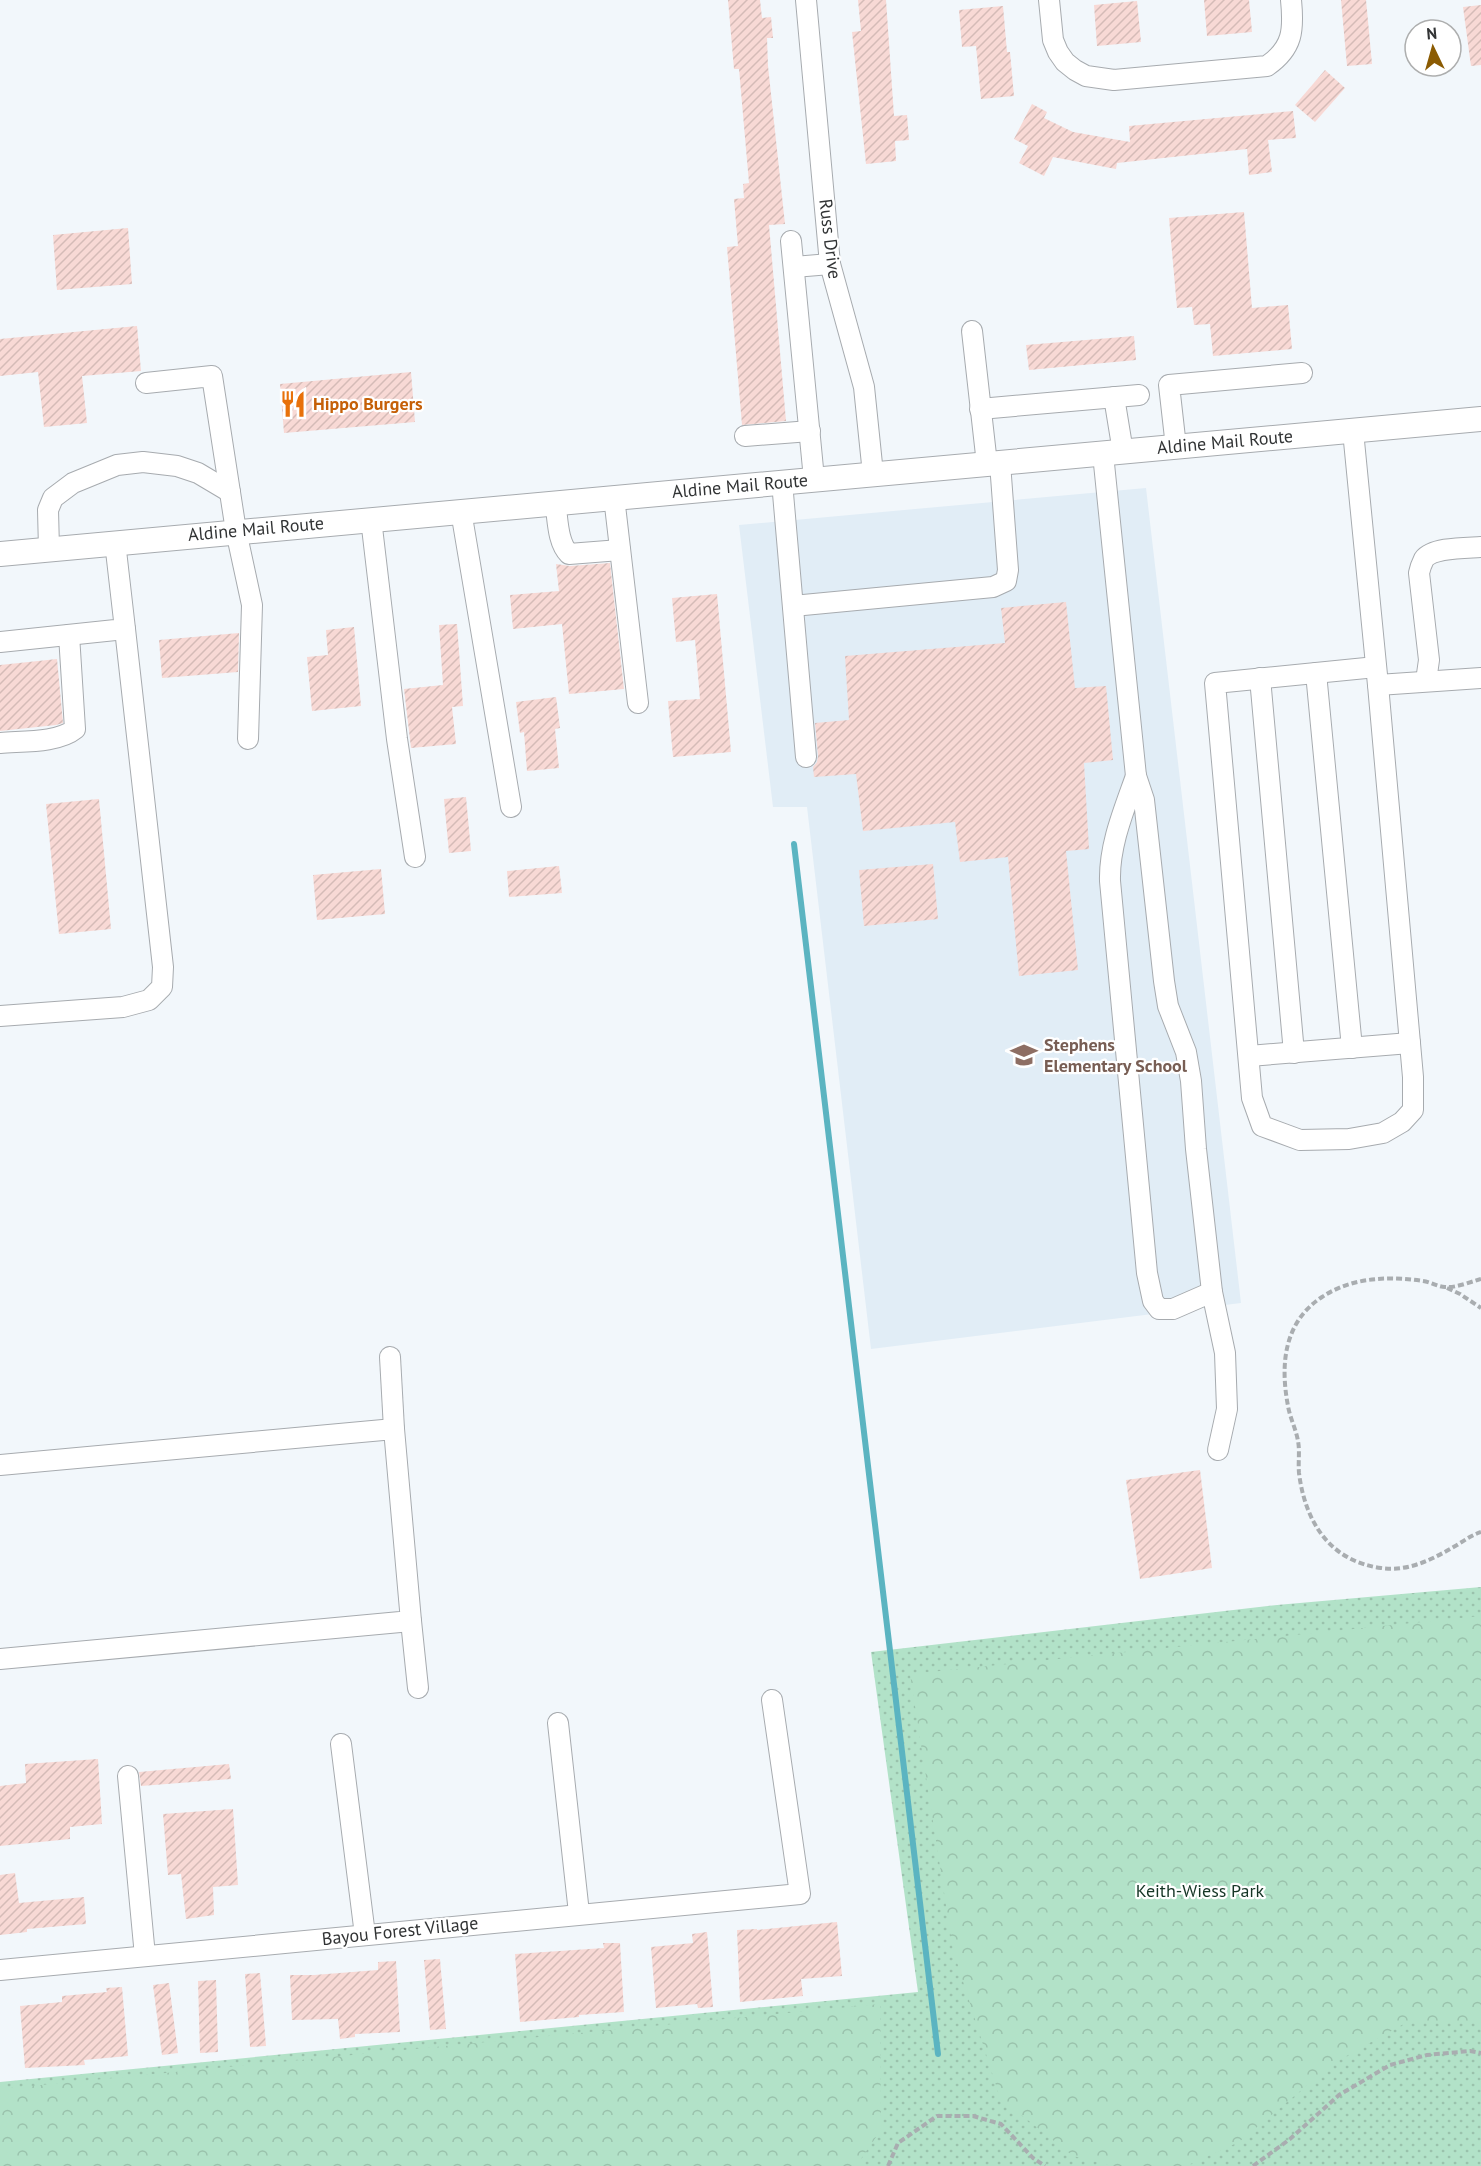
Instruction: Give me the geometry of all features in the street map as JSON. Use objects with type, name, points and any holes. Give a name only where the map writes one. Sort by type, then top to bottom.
[{"type":"main road","name":"Aldine Mail Route","points":[[0,554],[1481,418]]},
{"type":"street","name":"Russ Drive","points":[[806,0],[830,264],[864,387],[873,474]]},
{"type":"street","points":[[1049,0],[1053,40],[1058,52],[1075,70],[1086,76],[1114,80],[1267,66],[1281,57],[1289,41],[1292,25],[1291,0]]},
{"type":"street","points":[[791,241],[814,479]]},
{"type":"street","points":[[794,267],[830,264]]},
{"type":"street","points":[[793,606],[993,587],[1006,581],[1008,570],[993,464],[980,409],[972,331]]},
{"type":"street","points":[[1176,447],[1169,385],[1302,373]]},
{"type":"street","points":[[146,383],[212,376],[236,531],[252,605],[248,739]]},
{"type":"street","points":[[980,409],[1139,395]]},
{"type":"street","points":[[1114,397],[1113,453],[1136,776],[1144,800],[1168,1006],[1180,1033],[1191,1081],[1212,1292],[1225,1353],[1227,1409],[1218,1450]]},
{"type":"street","points":[[745,436],[810,430]]},
{"type":"street","points":[[1353,430],[1377,676],[1410,1043],[1413,1110],[1402,1122],[1383,1132],[1349,1140],[1300,1140],[1262,1126],[1252,1098],[1215,683],[1316,673],[1377,676],[1426,681],[1481,678]]},
{"type":"street","points":[[49,549],[48,510],[54,498],[73,483],[117,465],[143,462],[177,466],[198,473],[230,492]]},
{"type":"street","points":[[782,482],[806,757]]},
{"type":"street","points":[[614,497],[638,703]]},
{"type":"street","points":[[555,502],[561,539],[564,549],[570,554],[620,550]]},
{"type":"street","points":[[461,511],[511,807]]},
{"type":"street","points":[[371,519],[397,739],[415,857]]},
{"type":"street","points":[[0,1016],[123,1007],[149,1000],[162,987],[163,967],[115,542]]},
{"type":"street","points":[[1426,681],[1429,660],[1419,573],[1423,560],[1438,551],[1481,547]]},
{"type":"street","points":[[0,642],[125,629]]},
{"type":"street","points":[[0,743],[58,737],[75,729],[69,634]]},
{"type":"street","points":[[1316,673],[1352,1048]]},
{"type":"street","points":[[1260,678],[1294,1053]]},
{"type":"street","points":[[1136,776],[1118,828],[1110,874],[1147,1273],[1153,1301],[1159,1309],[1173,1309],[1212,1292]]},
{"type":"street","points":[[1249,1056],[1410,1043]]},
{"type":"street","points":[[390,1357],[394,1429],[418,1688]]},
{"type":"street","points":[[0,1465],[394,1429]]},
{"type":"street","points":[[0,1659],[411,1621]]},
{"type":"street","name":"Bayou Forest Village","points":[[0,1970],[800,1894],[772,1700]]},
{"type":"street","points":[[558,1723],[579,1914]]},
{"type":"street","points":[[341,1744],[365,1935]]},
{"type":"street","points":[[128,1776],[145,1956]]},
{"type":"path","points":[[1481,1308],[1446,1287],[1409,1279],[1354,1282],[1322,1297],[1303,1314],[1289,1338],[1283,1367],[1288,1408],[1298,1441],[1303,1498],[1316,1527],[1337,1550],[1366,1565],[1398,1569],[1428,1562],[1481,1532]]},
{"type":"path","points":[[1446,1287],[1481,1279]]},
{"type":"path","points":[[1253,2166],[1290,2139],[1339,2095],[1389,2065],[1426,2055],[1470,2051],[1481,2053]]},
{"type":"path","points":[[888,2166],[898,2143],[937,2116],[973,2116],[1000,2124],[1033,2158],[1045,2166]]},
{"type":"shaded area","name":"Stephens Elementary School","points":[[1146,488],[1241,1303],[871,1349],[807,807],[773,807],[739,525]]},
{"type":"green space","name":"Keith-Wiess Park","points":[[1481,1587],[1481,2166],[0,2166],[0,2082],[918,1992],[871,1652],[1277,1605]]},
{"type":"green space","points":[[1481,1616],[1481,2022],[1409,2021],[1334,2063],[1239,2142],[1186,2166],[1113,2166],[1073,2156],[1000,2098],[953,1950],[910,1674]]},
{"type":"green space","points":[[880,2004],[881,2130],[856,2166],[0,2166],[0,2089]]},
{"type":"building","points":[[728,0],[760,0],[762,18],[771,17],[773,38],[767,38],[768,66],[785,224],[769,225],[786,421],[742,425],[727,247],[738,246],[734,199],[744,198],[743,184],[749,183],[739,69],[734,69]]},
{"type":"building","points":[[858,0],[886,0],[894,116],[907,115],[909,140],[895,141],[896,161],[866,164],[852,32],[861,31]]},
{"type":"building","points":[[1204,0],[1249,0],[1252,32],[1207,36]]},
{"type":"building","points":[[1341,0],[1366,0],[1372,64],[1347,66]]},
{"type":"building","points":[[1137,1],[1141,42],[1097,46],[1094,5]]},
{"type":"building","points":[[1481,5],[1481,65],[1471,66],[1463,7]]},
{"type":"building","points":[[1003,6],[1014,96],[981,99],[976,46],[962,47],[959,10]]},
{"type":"building","points":[[1325,70],[1345,88],[1315,122],[1295,105]]},
{"type":"building","points":[[1032,104],[1047,112],[1044,118],[1073,132],[1130,142],[1129,126],[1293,111],[1296,138],[1268,140],[1272,172],[1249,175],[1247,149],[1117,163],[1116,169],[1053,157],[1044,176],[1019,163],[1028,146],[1014,139]]},
{"type":"building","points":[[1244,212],[1252,308],[1288,305],[1292,349],[1213,356],[1210,324],[1194,325],[1192,307],[1177,308],[1169,218]]},
{"type":"building","points":[[128,228],[132,284],[57,290],[53,235]]},
{"type":"building","points":[[137,326],[141,371],[82,376],[87,423],[44,427],[38,372],[0,376],[0,339]]},
{"type":"building","points":[[1134,336],[1136,360],[1029,370],[1026,345]]},
{"type":"building","points":[[411,372],[415,422],[284,433],[280,384]]},
{"type":"building","points":[[610,563],[624,689],[569,694],[562,624],[513,629],[510,595],[559,591],[556,564],[570,566]]},
{"type":"building","points":[[717,594],[731,752],[673,757],[668,701],[700,699],[695,640],[676,642],[672,598]]},
{"type":"building","points":[[1066,602],[1075,688],[1106,686],[1113,760],[1084,763],[1089,849],[1066,851],[1078,970],[1019,976],[1008,857],[960,862],[955,822],[863,831],[856,774],[814,777],[813,767],[818,756],[815,723],[849,720],[845,656],[1005,643],[1001,608]]},
{"type":"building","points":[[457,624],[463,706],[452,707],[456,744],[411,748],[404,689],[443,685],[439,625]]},
{"type":"building","points":[[354,627],[361,706],[312,711],[307,657],[328,655],[326,630]]},
{"type":"building","points":[[239,633],[238,672],[162,678],[159,640]]},
{"type":"building","points":[[57,659],[63,723],[0,731],[0,665]]},
{"type":"building","points":[[556,697],[560,728],[555,729],[559,768],[527,771],[524,732],[520,733],[516,702]]},
{"type":"building","points":[[466,797],[471,851],[449,853],[444,799]]},
{"type":"building","points":[[99,799],[111,929],[59,934],[46,804]]},
{"type":"building","points":[[933,864],[938,919],[864,926],[859,870]]},
{"type":"building","points":[[559,866],[562,893],[509,897],[507,871]]},
{"type":"building","points":[[381,869],[385,914],[317,920],[313,875]]},
{"type":"building","points":[[1200,1470],[1212,1568],[1140,1579],[1126,1480]]},
{"type":"building","points":[[98,1759],[102,1824],[70,1827],[70,1839],[0,1846],[0,1786],[26,1783],[25,1764]]},
{"type":"building","points":[[229,1764],[231,1779],[141,1786],[139,1772]]},
{"type":"building","points":[[233,1809],[238,1885],[213,1887],[214,1915],[186,1919],[181,1874],[168,1875],[163,1814]]},
{"type":"building","points":[[15,1873],[19,1903],[84,1897],[86,1924],[27,1929],[27,1932],[0,1935],[0,1875]]},
{"type":"building","points":[[837,1922],[842,1976],[801,1979],[803,1996],[740,2002],[737,1930]]},
{"type":"building","points":[[707,1932],[713,2007],[698,2008],[697,2004],[656,2008],[651,1947],[693,1943],[692,1934]]},
{"type":"building","points":[[603,1943],[620,1943],[624,2012],[520,2022],[515,1954],[604,1948]]},
{"type":"building","points":[[440,1959],[446,2029],[430,2030],[424,1960]]},
{"type":"building","points":[[396,1961],[400,2032],[355,2034],[355,2037],[340,2039],[338,2019],[292,2020],[290,1975],[378,1970],[378,1962]]},
{"type":"building","points":[[260,1973],[266,2046],[250,2047],[245,1974]]},
{"type":"building","points":[[216,1980],[218,2052],[200,2053],[198,1981]]},
{"type":"building","points":[[169,1983],[178,2053],[162,2055],[153,1985]]},
{"type":"building","points":[[122,1987],[128,2056],[84,2060],[85,2065],[25,2068],[20,2006],[62,2002],[62,1996],[107,1992],[106,1988]]},
{"type":"waterway","points":[[794,844],[938,2054]]},
{"type":"place","name":"Hippo Burgers","points":[[293,404]]},
{"type":"place","name":"Stephens Elementary School","points":[[1024,1055]]}]
